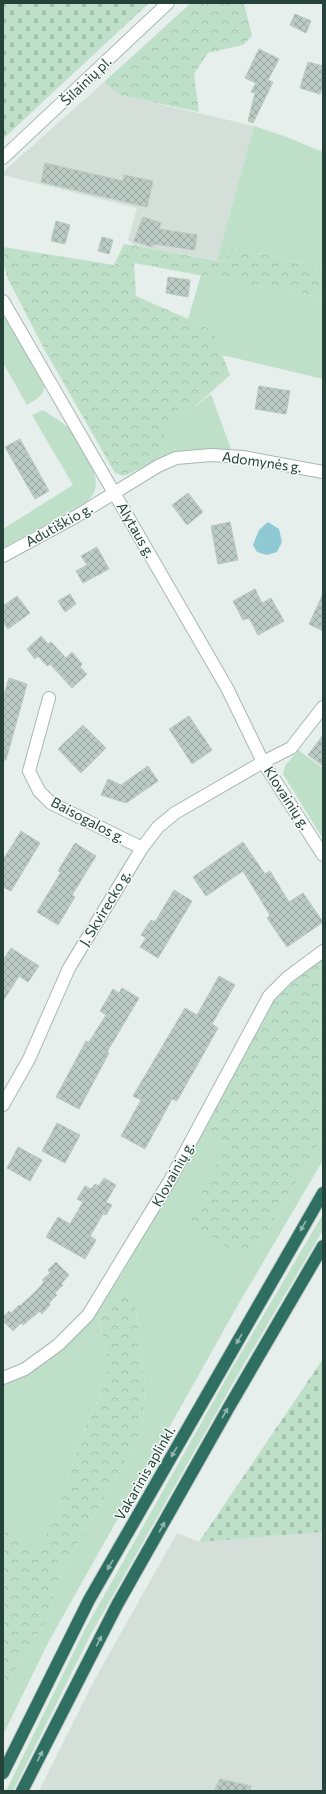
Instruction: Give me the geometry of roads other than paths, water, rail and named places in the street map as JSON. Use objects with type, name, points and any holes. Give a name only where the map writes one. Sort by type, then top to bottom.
[{"type":"highway","name":"Vakarinis aplinkl.","points":[[3,1773],[90,1600],[323,1193]]},
{"type":"highway","points":[[22,1791],[117,1605],[229,1407],[323,1246]]},
{"type":"street","name":"Šilainių pl.","points":[[3,158],[168,3]]},
{"type":"street","name":"Alytaus g.","points":[[3,301],[227,688],[263,762]]},
{"type":"street","name":"Adomynės g.","points":[[114,492],[158,466],[176,458],[191,456],[243,456],[323,472]]},
{"type":"street","name":"Adutiškio g.","points":[[3,556],[75,517],[114,492]]},
{"type":"street","name":"Baisogalos g.","points":[[50,698],[29,771],[39,791],[52,803],[142,848]]},
{"type":"street","name":"J. Skvirecko g.","points":[[3,1105],[29,1059],[69,968],[142,848],[158,827],[175,813],[263,762],[291,748],[323,707]]},
{"type":"street","name":"Klovainių g.","points":[[263,762],[323,855]]},
{"type":"street","name":"Klovainių g.","points":[[3,1378],[25,1369],[53,1349],[88,1315],[169,1182],[269,996],[288,977],[323,951]]},
{"type":"water","points":[[268,522],[279,529],[282,542],[277,552],[267,555],[257,552],[253,545],[259,530]]}]
